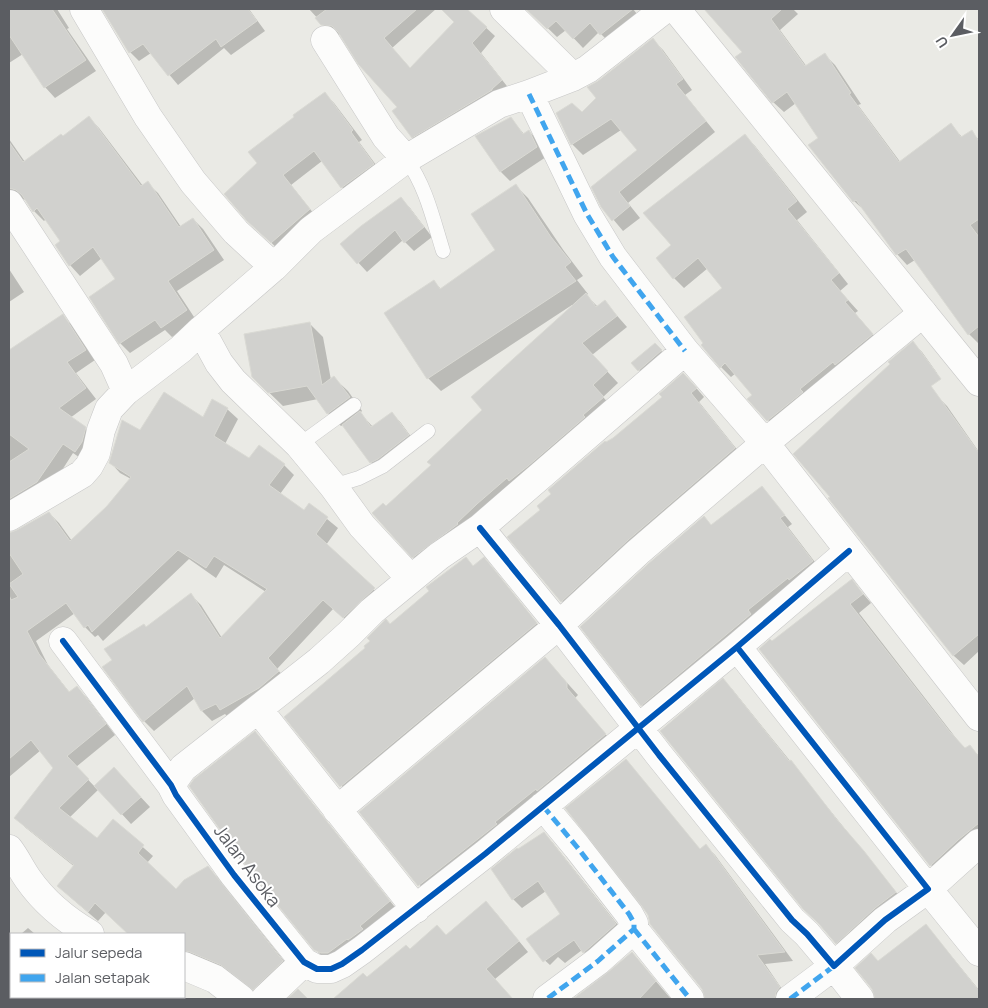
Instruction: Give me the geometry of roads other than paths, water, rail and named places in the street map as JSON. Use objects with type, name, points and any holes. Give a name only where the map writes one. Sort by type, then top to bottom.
[{"type":"street","points":[[84,9],[148,117],[193,182],[236,232],[274,267]]},
{"type":"street","points":[[504,9],[573,77]]},
{"type":"street","points":[[9,517],[82,474],[96,453],[101,430],[109,409],[126,391],[181,349],[274,267],[311,230],[406,159],[499,104],[573,77],[588,69],[665,9]]},
{"type":"street","points":[[676,9],[979,382]]},
{"type":"street","points":[[325,40],[386,137],[406,159]]},
{"type":"street","points":[[529,94],[586,214],[613,257],[685,351],[765,443],[979,718]]},
{"type":"street","points":[[9,204],[114,364],[126,391]]},
{"type":"street","points":[[337,810],[559,625],[638,552],[765,443],[923,312]]},
{"type":"street","points":[[202,330],[219,363],[232,381],[299,444],[362,526],[411,578]]},
{"type":"street","points":[[171,785],[183,768],[319,661],[372,611],[411,578],[480,528],[685,351]]},
{"type":"street","points":[[480,528],[792,920],[808,934],[860,999]]},
{"type":"street","points":[[264,999],[304,962],[317,969],[331,969],[342,964],[416,909],[737,647],[849,551]]},
{"type":"street","name":"Jalan Asoka","points":[[63,641],[171,785],[176,795],[222,858],[304,962]]},
{"type":"street","points":[[737,647],[979,952]]},
{"type":"street","points":[[258,709],[416,909]]},
{"type":"street","points":[[543,806],[577,846],[628,914],[634,923],[634,929],[690,999]]},
{"type":"street","points":[[790,999],[834,966],[885,920],[928,889],[979,843]]},
{"type":"street","points":[[9,849],[28,879],[52,907],[88,933]]},
{"type":"street","points":[[547,999],[598,961],[634,929]]},
{"type":"street","points":[[185,966],[215,979],[241,999]]},
{"type":"lane","points":[[406,159],[424,189],[443,251]]},
{"type":"lane","points":[[299,444],[354,405]]},
{"type":"lane","points":[[333,486],[359,478],[383,466],[428,431]]}]
